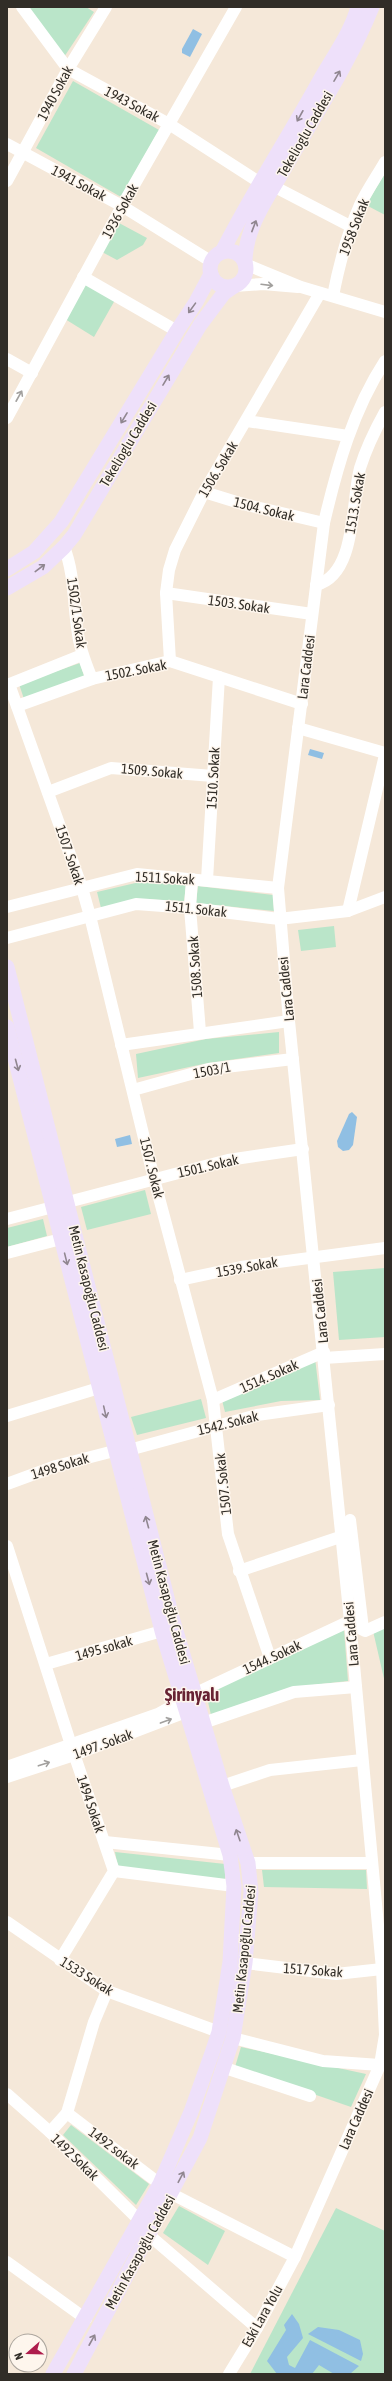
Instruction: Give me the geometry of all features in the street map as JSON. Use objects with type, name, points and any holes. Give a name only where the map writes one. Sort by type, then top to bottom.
[{"type":"main road","name":"Tekelioglu Caddesi","points":[[7,569],[34,552],[61,522],[196,302],[215,263],[260,182],[286,142],[342,42],[358,7]]},
{"type":"main road","name":"Tekelioglu Caddesi","points":[[245,264],[245,253],[256,221],[355,46],[372,7]]},
{"type":"main road","points":[[236,253],[245,264],[245,274],[234,286],[228,287],[218,283],[215,263],[236,253]]},
{"type":"main road","name":"Tekelioglu Caddesi","points":[[7,588],[26,579],[64,547],[200,325],[224,293],[234,286]]},
{"type":"main road","name":"Metin Kasapoğlu Caddesi","points":[[7,967],[68,1202],[121,1450],[162,1631],[191,1703],[203,1723],[248,1863],[251,1892],[245,1963],[233,2038],[225,2068],[200,2138],[172,2194],[74,2374]]},
{"type":"main road","name":"Metin Kasapoğlu Caddesi","points":[[7,1027],[99,1388],[121,1450],[191,1703],[230,1855],[234,1886],[230,1962],[219,2032],[191,2112],[160,2184],[86,2318],[53,2374]]},
{"type":"street","name":"1943 Sokak","points":[[22,7],[68,69],[169,124],[260,182]]},
{"type":"street","name":"1940 Sokak","points":[[7,181],[24,153],[68,69],[106,7]]},
{"type":"street","name":"1936 Sokak","points":[[7,418],[122,206],[236,7]]},
{"type":"street","name":"1941 Sokak","points":[[7,144],[122,206],[215,263]]},
{"type":"street","name":"1958 Sokak","points":[[333,296],[340,262],[352,226],[361,204],[384,164]]},
{"type":"street","points":[[275,187],[352,226]]},
{"type":"street","points":[[245,264],[301,287],[385,312]]},
{"type":"street","points":[[83,277],[177,331]]},
{"type":"street","points":[[234,286],[264,284],[301,287]]},
{"type":"street","name":"1506. Sokak","points":[[170,661],[166,593],[169,570],[175,550],[204,492],[247,421],[320,293]]},
{"type":"street","points":[[7,359],[32,373]]},
{"type":"street","name":"Lara Caddesi","points":[[295,2257],[380,2065],[385,2035],[382,1969],[371,1863],[356,1687],[355,1627],[340,1537],[329,1405],[279,919],[278,888],[324,523],[336,474],[348,436],[368,392],[385,361]]},
{"type":"street","name":"1513. Sokak","points":[[316,585],[324,583],[336,572],[346,556],[360,468],[376,427],[385,412]]},
{"type":"street","points":[[247,421],[348,436]]},
{"type":"street","name":"1504. Sokak","points":[[204,492],[244,504],[324,523]]},
{"type":"street","name":"1502/1 Sokak","points":[[64,547],[68,557],[82,655],[92,679]]},
{"type":"street","name":"1503. Sokak","points":[[166,593],[312,614]]},
{"type":"street","points":[[8,685],[82,655]]},
{"type":"street","name":"1502. Sokak","points":[[17,706],[92,679],[170,661],[302,704]]},
{"type":"street","name":"1510. Sokak","points":[[207,880],[219,677]]},
{"type":"street","name":"1507. Sokak","points":[[8,685],[48,792],[82,888],[90,916],[154,1179],[213,1400],[228,1534],[239,1571],[270,1658]]},
{"type":"street","points":[[298,728],[385,754],[348,911]]},
{"type":"street","name":"1509. Sokak","points":[[48,792],[111,768],[213,776]]},
{"type":"street","name":"1511 Sokak","points":[[7,907],[137,874],[278,888]]},
{"type":"street","name":"1508. Sokak","points":[[192,879],[190,908],[200,1032]]},
{"type":"street","name":"1511. Sokak","points":[[7,938],[136,904],[190,908],[279,919],[348,911],[385,897]]},
{"type":"street","points":[[121,1044],[289,1021]]},
{"type":"street","name":"1503/1","points":[[132,1090],[209,1069],[293,1058]]},
{"type":"street","name":"1501. Sokak","points":[[68,1202],[228,1160],[303,1149]]},
{"type":"street","points":[[7,1219],[53,1207]]},
{"type":"street","points":[[7,1253],[61,1239]]},
{"type":"street","points":[[314,1256],[385,1248]]},
{"type":"street","name":"1539. Sokak","points":[[180,1280],[241,1267],[314,1256]]},
{"type":"street","name":"1514. Sokak","points":[[213,1400],[324,1355],[385,1354]]},
{"type":"street","points":[[7,1416],[99,1388]]},
{"type":"street","name":"1542. Sokak","points":[[121,1450],[257,1415],[329,1405]]},
{"type":"street","name":"1498 Sokak","points":[[7,1484],[56,1466],[121,1450]]},
{"type":"street","points":[[350,1520],[355,1627]]},
{"type":"street","points":[[239,1571],[340,1537]]},
{"type":"street","name":"1494 Sokak","points":[[7,1546],[46,1664],[72,1750],[114,1870]]},
{"type":"street","name":"1544. Sokak","points":[[191,1703],[270,1658],[355,1627],[385,1622]]},
{"type":"street","name":"1495 sokak","points":[[46,1664],[162,1631]]},
{"type":"street","points":[[203,1723],[294,1692],[356,1687]]},
{"type":"street","name":"1497. Sokak","points":[[7,1777],[158,1714],[191,1703]]},
{"type":"street","name":"1497. Sokak","points":[[7,1767],[72,1750]]},
{"type":"street","points":[[222,1786],[270,1770],[362,1760]]},
{"type":"street","points":[[105,1842],[230,1855]]},
{"type":"street","points":[[248,1863],[371,1863]]},
{"type":"street","points":[[60,1960],[114,1870],[234,1886]]},
{"type":"street","name":"1533 Sokak","points":[[7,1922],[107,1991],[219,2032]]},
{"type":"street","name":"1517 Sokak","points":[[245,1963],[336,1974],[382,1969]]},
{"type":"street","points":[[50,2132],[67,2113],[94,2022],[107,1991]]},
{"type":"street","points":[[233,2038],[323,2061],[380,2065]]},
{"type":"street","points":[[225,2068],[310,2096]]},
{"type":"street","name":"1492 Sokak","points":[[7,2094],[50,2132],[140,2221]]},
{"type":"street","name":"1492 sokak","points":[[67,2113],[160,2184]]},
{"type":"street","points":[[172,2194],[295,2257]]},
{"type":"street","points":[[149,2235],[257,2328]]},
{"type":"street","name":"Eski Lara Yolu","points":[[229,2374],[257,2328],[295,2257]]},
{"type":"street","points":[[7,2262],[86,2318]]},
{"type":"green space","points":[[27,7],[86,7],[94,12],[64,57]]},
{"type":"green space","points":[[73,81],[159,130],[121,197],[36,148]]},
{"type":"green space","points":[[385,173],[385,215],[366,205]]},
{"type":"green space","points":[[119,223],[147,238],[143,245],[117,260],[102,252]]},
{"type":"green space","points":[[85,283],[115,300],[94,337],[65,319]]},
{"type":"green space","points":[[80,663],[85,679],[24,699],[19,684]]},
{"type":"green space","points":[[144,881],[186,885],[184,901],[139,899],[101,908],[97,892]]},
{"type":"green space","points":[[198,886],[273,895],[274,911],[196,903]]},
{"type":"green space","points":[[334,926],[336,947],[301,951],[298,930]]},
{"type":"green space","points":[[279,1032],[279,1053],[208,1063],[138,1078],[136,1054],[206,1039]]},
{"type":"green space","points":[[145,1190],[151,1214],[87,1230],[81,1207]]},
{"type":"green space","points":[[43,1219],[47,1236],[7,1247],[7,1228]]},
{"type":"green space","points":[[385,1268],[385,1337],[339,1340],[333,1272]]},
{"type":"green space","points":[[315,1358],[320,1400],[281,1401],[225,1412],[222,1400]]},
{"type":"green space","points":[[201,1399],[206,1418],[137,1435],[131,1417]]},
{"type":"green space","points":[[385,1626],[385,1683],[373,1631]]},
{"type":"green space","points":[[344,1630],[348,1681],[295,1687],[211,1715],[206,1693]]},
{"type":"green space","points":[[115,1852],[225,1864],[225,1880],[118,1867]]},
{"type":"green space","points":[[262,1870],[366,1870],[367,1889],[264,1887]]},
{"type":"green space","points":[[241,2047],[366,2074],[351,2107],[235,2067]]},
{"type":"green space","points":[[71,2125],[149,2184],[136,2205],[63,2135]]},
{"type":"green space","points":[[179,2206],[225,2231],[208,2265],[163,2233]]},
{"type":"green space","points":[[336,2208],[385,2231],[385,2374],[250,2374]]},
{"type":"water","points":[[193,29],[202,34],[190,57],[182,53],[182,49]]},
{"type":"water","points":[[310,749],[324,753],[322,759],[308,755]]},
{"type":"water","points":[[352,1112],[357,1117],[353,1145],[349,1150],[343,1151],[338,1147],[337,1141],[349,1114]]},
{"type":"water","points":[[130,1135],[132,1144],[117,1147],[115,1139]]},
{"type":"water","points":[[292,2314],[299,2324],[303,2338],[287,2357],[289,2365],[295,2368],[310,2340],[359,2366],[350,2374],[334,2374],[319,2365],[312,2374],[277,2374],[267,2361],[286,2330],[284,2325]]},
{"type":"water","points":[[318,2327],[339,2330],[360,2340],[363,2354],[361,2361],[308,2334]]},
{"type":"district","name":"Şirinyalı","points":[[192,1695]]}]
